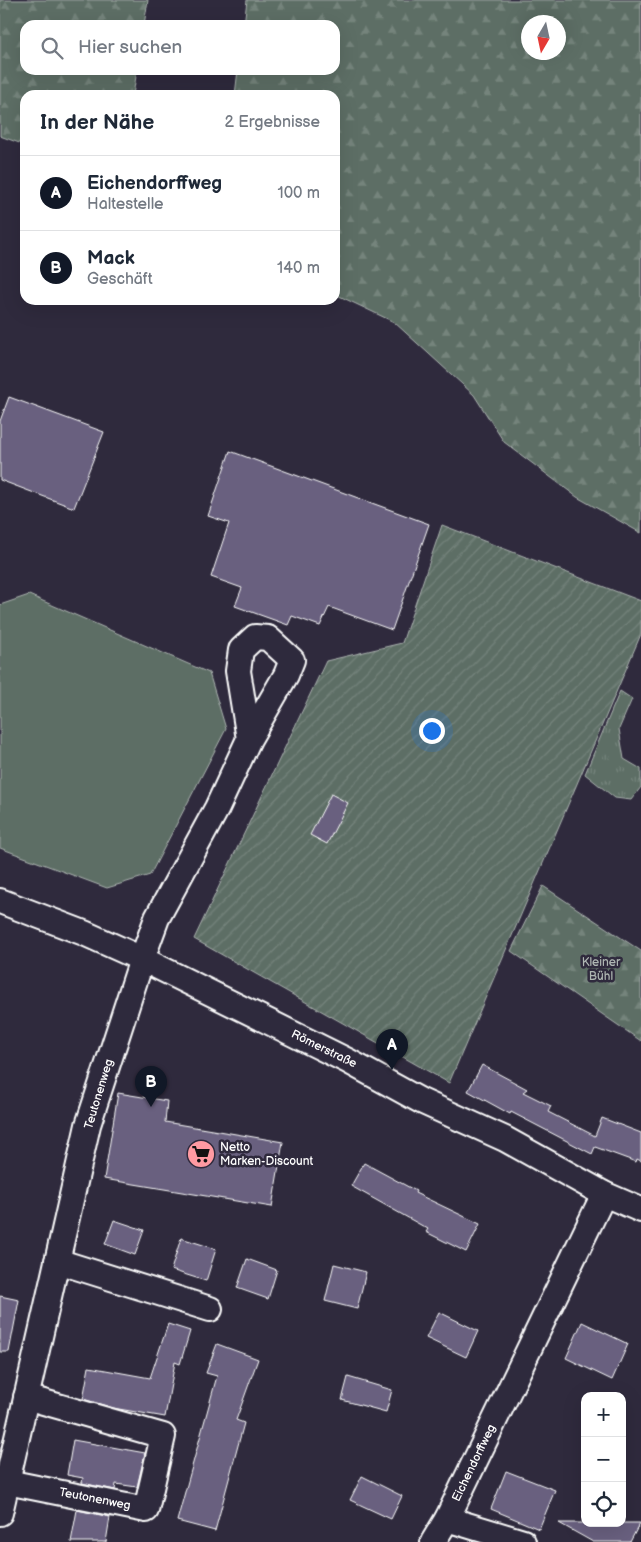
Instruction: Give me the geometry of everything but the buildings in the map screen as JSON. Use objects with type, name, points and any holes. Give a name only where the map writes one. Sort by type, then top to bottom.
[{"type":"street","name":"Teutonenweg","points":[[0,1513],[88,1125],[142,959],[158,918],[217,808],[249,739]]},
{"type":"street","name":"Römerstraße","points":[[0,901],[84,933],[142,959],[348,1060],[422,1101],[505,1139],[604,1194],[641,1210]]},
{"type":"street","name":"Eichendorffweg","points":[[433,1542],[447,1519],[604,1194]]},
{"type":"street","points":[[57,1261],[210,1309]]},
{"type":"street","name":"Teutonenweg","points":[[7,1482],[146,1510],[163,1436],[26,1397]]},
{"type":"street","points":[[447,1519],[523,1542]]},
{"type":"green space","points":[[0,0],[148,0],[145,20],[20,20],[20,75],[136,75],[134,90],[20,90],[20,143],[0,136]]},
{"type":"green space","points":[[247,0],[641,0],[641,533],[577,497],[504,442],[474,395],[394,322],[340,296],[340,90],[236,90],[237,75],[340,75],[340,20],[245,20]]},
{"type":"green space","points":[[442,525],[641,601],[641,634],[449,1083],[194,939],[326,661],[402,643]]},
{"type":"green space","points":[[29,595],[209,673],[226,729],[150,875],[107,888],[0,848],[0,605]]},
{"type":"green space","points":[[620,691],[632,699],[619,729],[624,759],[641,769],[641,787],[631,800],[615,798],[585,774]]},
{"type":"green space","name":"Kleiner Bühl","points":[[543,886],[641,951],[641,1041],[511,951]]},
{"type":"place","name":"Eichendorffweg","points":[[392,1070]]},
{"type":"place","name":"Mack","points":[[151,1107]]},
{"type":"place","name":"Netto Marken-Discount","points":[[201,1154]]}]
